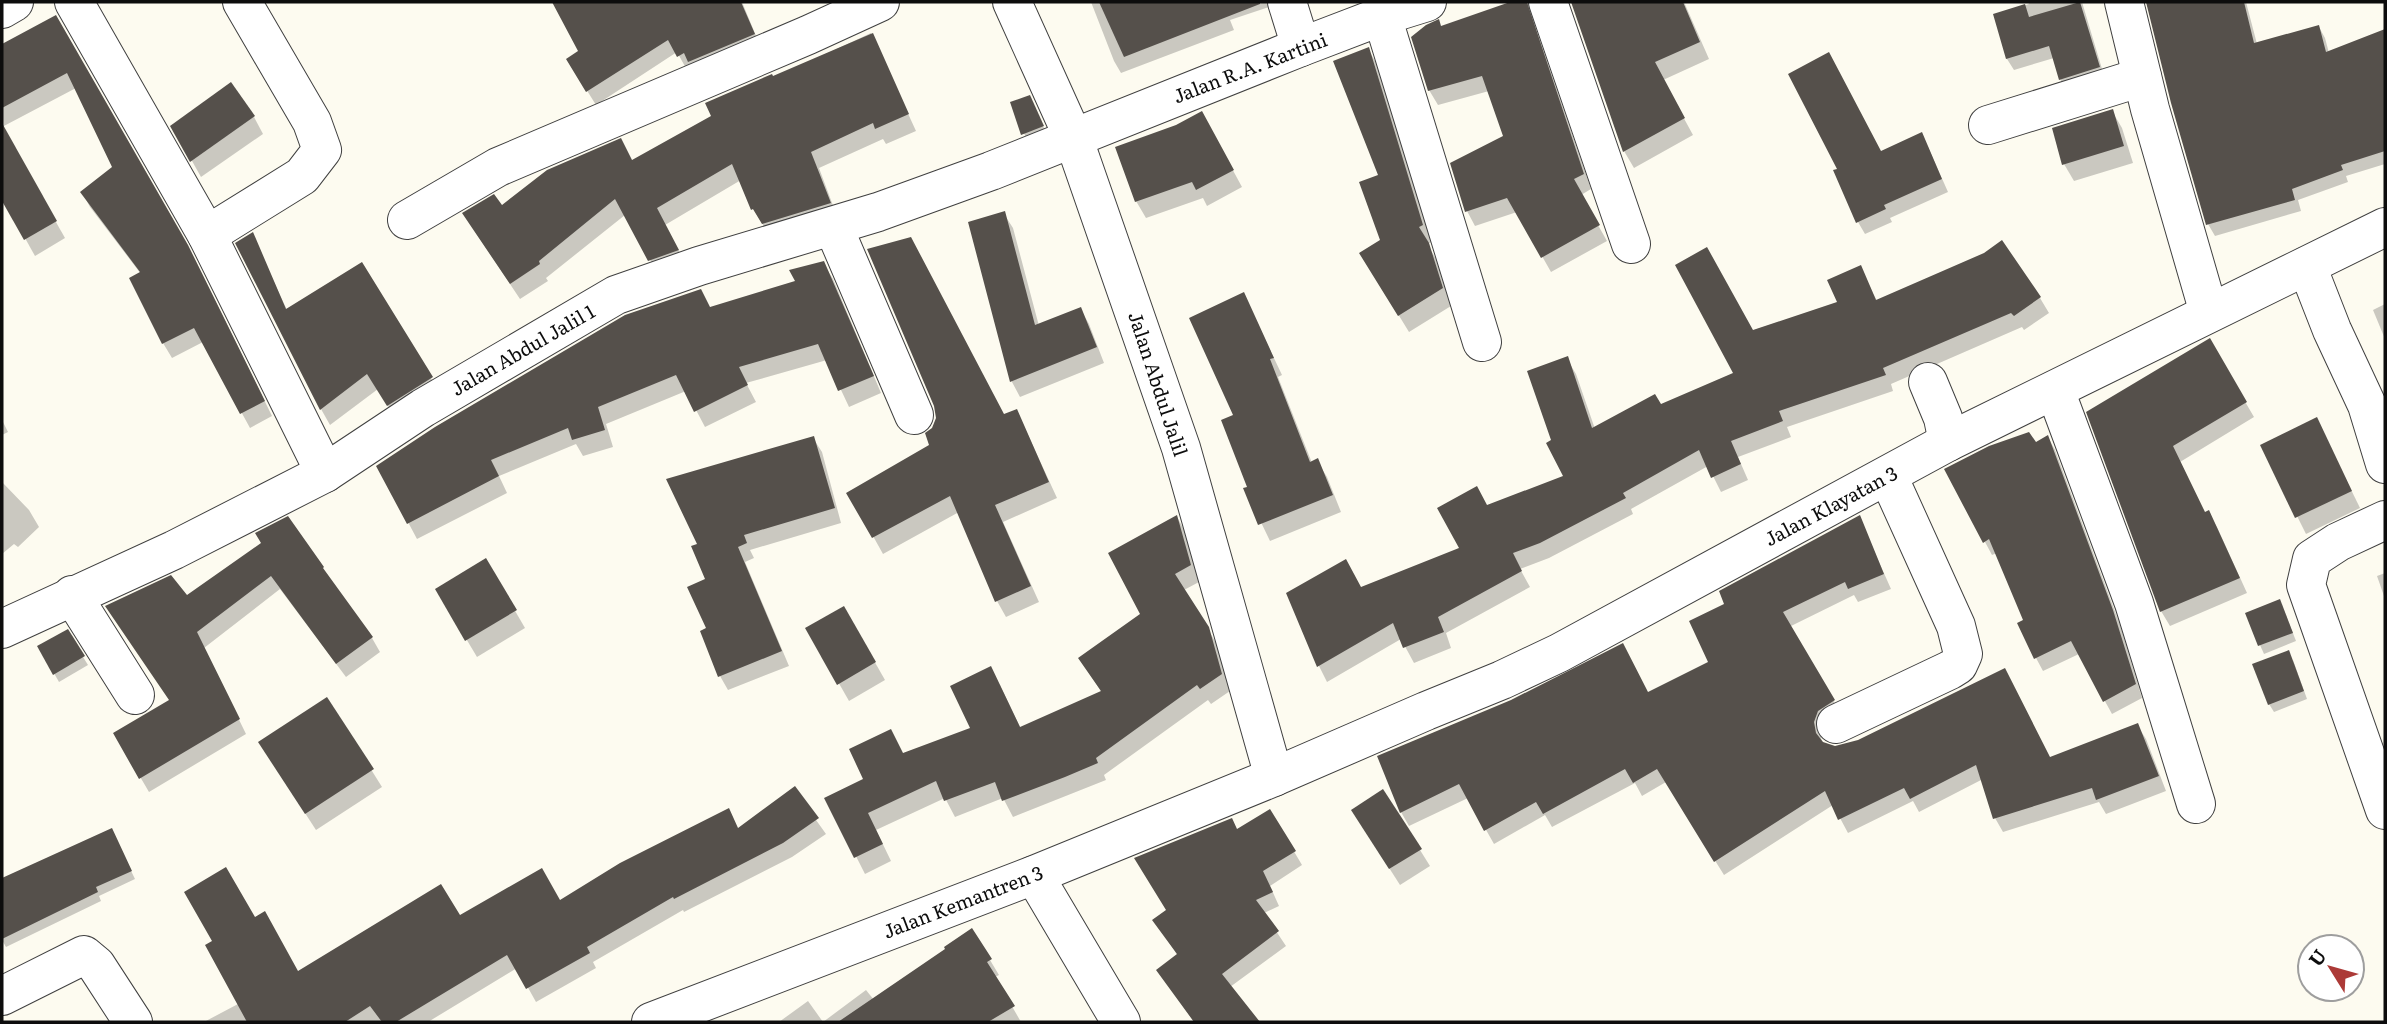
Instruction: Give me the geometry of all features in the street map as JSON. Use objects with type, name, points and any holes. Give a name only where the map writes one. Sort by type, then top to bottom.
[{"type":"street","points":[[2,9],[14,2]]},
{"type":"street","points":[[74,2],[207,235],[325,473]]},
{"type":"street","points":[[207,235],[302,176],[322,150],[312,122],[243,2]]},
{"type":"street","points":[[407,220],[498,167],[808,36],[880,2]]},
{"type":"street","name":"Jalan Abdul Jalil","points":[[1012,2],[1073,137],[1181,448],[1274,777]]},
{"type":"street","points":[[1287,2],[1301,47]]},
{"type":"street","name":"Jalan R.A. Kartini","points":[[1073,137],[1301,47],[1382,9],[1427,2]]},
{"type":"street","points":[[1548,2],[1631,244]]},
{"type":"street","points":[[2124,2],[2142,77],[2208,313]]},
{"type":"street","points":[[1382,9],[1482,342]]},
{"type":"street","points":[[1988,125],[2142,77]]},
{"type":"street","name":"Jalan Abdul Jalil 1","points":[[2,629],[174,550],[325,473],[423,408],[616,295],[699,266],[833,226],[991,171],[1073,137]]},
{"type":"street","points":[[833,226],[914,415]]},
{"type":"street","name":"Jalan Klayatan 3","points":[[1274,777],[1547,659],[1948,442],[2385,227]]},
{"type":"street","points":[[2307,266],[2332,330],[2367,405],[2385,464]]},
{"type":"street","points":[[1927,382],[1943,418],[1948,442]]},
{"type":"street","points":[[2055,390],[2134,603],[2196,804]]},
{"type":"street","points":[[1836,724],[1950,670],[1958,665],[1963,654],[1956,626],[1888,476]]},
{"type":"street","points":[[2385,520],[2338,542],[2312,559],[2306,585],[2385,810]]},
{"type":"street","points":[[72,595],[135,695]]},
{"type":"street","name":"Jalan Kemantren 3","points":[[657,1021],[1034,875],[1274,777]]},
{"type":"street","points":[[1034,875],[1121,1022]]},
{"type":"street","points":[[2,996],[85,955],[96,965],[133,1022]]},
{"type":"building","points":[[552,2],[741,2],[755,34],[688,62],[684,53],[677,57],[668,40],[586,92],[566,59],[578,51]]},
{"type":"building","points":[[1099,2],[1260,2],[1260,4],[1124,57]]},
{"type":"building","points":[[1510,2],[1527,2],[1584,174],[1574,179],[1600,225],[1541,258],[1507,198],[1465,212],[1450,163],[1503,136],[1482,76],[1428,91],[1411,37],[1439,19],[1441,26]]},
{"type":"building","points":[[1571,2],[1683,2],[1700,42],[1655,62],[1685,118],[1623,152]]},
{"type":"building","points":[[2080,2],[2100,67],[2059,80],[2049,46],[2006,59],[1993,14],[2025,4],[2029,17]]},
{"type":"building","points":[[2146,2],[2244,2],[2254,43],[2319,25],[2326,52],[2385,29],[2385,151],[2341,165],[2343,170],[2292,189],[2295,200],[2206,225],[2171,103]]},
{"type":"building","points":[[56,15],[188,245],[265,401],[240,414],[194,328],[162,344],[129,278],[140,272],[80,192],[112,167],[67,73],[2,108],[2,44]]},
{"type":"building","points":[[873,33],[909,114],[875,129],[873,123],[811,152],[831,203],[762,224],[753,209],[751,210],[732,164],[657,208],[679,250],[648,261],[615,199],[539,261],[540,264],[510,284],[462,213],[494,194],[502,205],[547,170],[621,138],[632,160],[711,116],[705,103]]},
{"type":"building","points":[[1369,47],[1423,225],[1419,227],[1429,243],[1443,288],[1398,316],[1359,253],[1380,240],[1359,182],[1378,175],[1333,61]]},
{"type":"building","points":[[1829,52],[1881,151],[1922,132],[1942,179],[1884,205],[1886,209],[1856,223],[1833,170],[1837,169],[1788,74]]},
{"type":"building","points":[[231,82],[255,116],[190,162],[170,126]]},
{"type":"building","points":[[1030,95],[1044,126],[1021,135],[1010,102]]},
{"type":"building","points":[[2113,109],[2124,146],[2062,165],[2052,128]]},
{"type":"building","points":[[1202,111],[1234,170],[1196,190],[1192,182],[1135,202],[1115,147],[1176,125]]},
{"type":"building","points":[[2,123],[57,221],[24,240],[2,201]]},
{"type":"building","points":[[1005,211],[1035,325],[1081,307],[1097,347],[1010,382],[968,222]]},
{"type":"building","points":[[253,232],[286,309],[362,262],[433,377],[387,406],[367,374],[320,410],[235,243]]},
{"type":"building","points":[[911,237],[1004,414],[1017,409],[1049,482],[995,505],[1031,586],[995,602],[950,496],[872,538],[846,493],[929,445],[925,433],[932,428],[936,418],[934,406],[867,249]]},
{"type":"building","points":[[2002,240],[2041,297],[2014,316],[2011,313],[1883,368],[1886,375],[1779,411],[1783,421],[1731,441],[1741,464],[1711,478],[1699,450],[1623,493],[1626,498],[1540,543],[1513,553],[1522,571],[1438,617],[1444,632],[1403,648],[1393,623],[1317,667],[1286,593],[1346,559],[1361,587],[1459,548],[1437,508],[1477,486],[1487,505],[1563,476],[1546,443],[1551,440],[1527,371],[1568,356],[1592,428],[1655,394],[1661,404],[1733,373],[1675,265],[1707,247],[1753,330],[1837,302],[1827,280],[1861,265],[1876,300],[1984,253]]},
{"type":"building","points":[[824,261],[874,376],[838,391],[818,344],[739,367],[748,385],[694,412],[676,375],[598,407],[605,430],[572,440],[568,428],[491,460],[499,476],[407,524],[376,466],[435,427],[625,315],[701,289],[710,307],[795,281],[789,270]]},
{"type":"building","points":[[1244,292],[1274,358],[1270,359],[1310,462],[1318,458],[1333,495],[1258,525],[1243,488],[1247,487],[1221,420],[1233,415],[1189,318]]},
{"type":"building","points":[[2210,338],[2247,402],[2173,446],[2205,512],[2209,510],[2240,578],[2160,612],[2086,412]]},
{"type":"building","points":[[2317,417],[2352,491],[2295,518],[2260,445]]},
{"type":"building","points":[[2029,432],[2036,442],[2048,435],[2113,610],[2136,684],[2103,702],[2071,641],[2034,659],[2017,623],[2023,620],[1989,539],[1983,543],[1944,469],[1989,446]]},
{"type":"building","points":[[814,436],[835,508],[744,535],[747,543],[738,547],[782,651],[718,677],[700,631],[706,628],[687,587],[705,579],[691,546],[697,544],[666,479]]},
{"type":"building","points":[[1177,515],[1191,565],[1175,574],[1209,627],[1222,674],[1200,689],[1197,685],[1096,758],[1098,763],[1065,777],[1002,801],[995,782],[944,801],[936,781],[868,813],[883,844],[854,858],[824,798],[863,779],[849,749],[891,729],[903,753],[970,728],[950,686],[991,666],[1020,727],[1101,691],[1078,658],[1140,614],[1108,553]]},
{"type":"building","points":[[1860,515],[1884,574],[1848,589],[1845,582],[1783,612],[1835,700],[1818,711],[1814,722],[1816,733],[1823,742],[1835,746],[1858,740],[2005,668],[2050,757],[2138,723],[2159,776],[2096,800],[2092,788],[1993,819],[1976,765],[1910,799],[1904,788],[1838,820],[1825,791],[1714,862],[1657,769],[1633,783],[1625,769],[1543,814],[1536,802],[1484,831],[1459,784],[1400,813],[1377,756],[1511,700],[1623,643],[1648,692],[1708,662],[1689,621],[1724,604],[1719,591]]},
{"type":"building","points":[[288,516],[373,637],[336,664],[271,576],[197,632],[240,719],[139,779],[113,733],[169,700],[105,606],[171,575],[187,595],[261,543],[255,533]]},
{"type":"building","points":[[486,558],[517,610],[465,641],[435,589]]},
{"type":"building","points":[[2280,599],[2293,633],[2258,646],[2245,613]]},
{"type":"building","points":[[844,606],[876,662],[837,685],[805,628]]},
{"type":"building","points":[[68,629],[85,656],[53,675],[37,646]]},
{"type":"building","points":[[2289,650],[2304,691],[2268,705],[2252,664]]},
{"type":"building","points":[[327,697],[374,769],[305,814],[258,742]]},
{"type":"building","points":[[795,786],[819,818],[783,843],[674,899],[673,897],[587,947],[590,953],[526,989],[507,955],[396,1022],[382,1022],[370,1006],[345,1022],[247,1022],[205,945],[212,941],[184,892],[226,867],[255,917],[265,911],[298,971],[441,884],[460,915],[542,868],[560,900],[620,863],[729,808],[738,828]]},
{"type":"building","points":[[1383,789],[1422,849],[1389,869],[1351,810]]},
{"type":"building","points":[[1270,809],[1296,851],[1263,871],[1273,892],[1256,900],[1279,931],[1222,974],[1260,1022],[1194,1022],[1156,970],[1177,954],[1152,920],[1166,910],[1134,858],[1232,818],[1237,829]]},
{"type":"building","points":[[112,828],[132,871],[96,887],[98,892],[2,939],[2,878]]},
{"type":"building","points":[[972,928],[992,959],[987,962],[1015,1006],[988,1022],[838,1022],[945,949],[944,947]]}]
